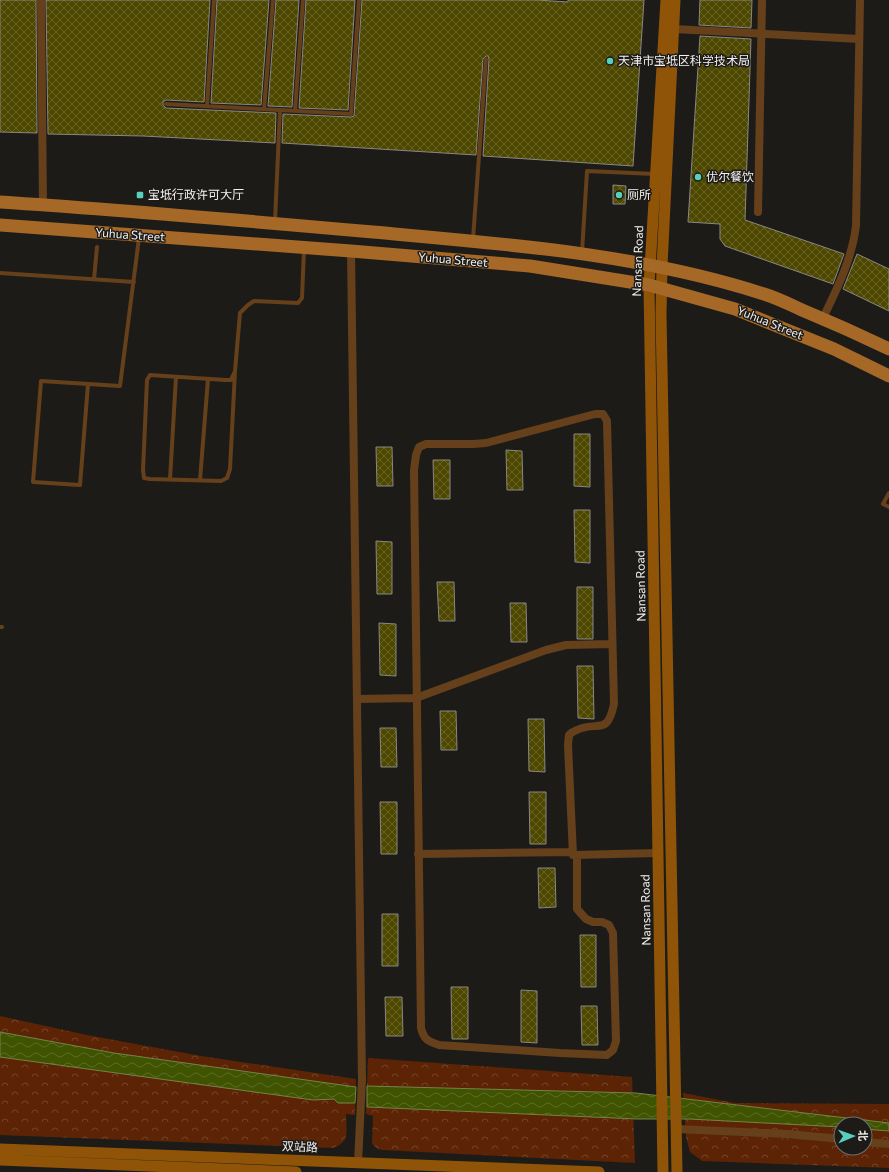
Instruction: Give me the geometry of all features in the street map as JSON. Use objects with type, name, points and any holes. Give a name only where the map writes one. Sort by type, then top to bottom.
[{"type":"main road","name":"Yuhua Street","points":[[0,202],[275,223],[473,241],[582,253],[656,265],[767,295],[823,318],[889,349]]},
{"type":"main road","name":"Yuhua Street","points":[[0,225],[530,266],[662,288],[735,308],[834,349],[889,376]]},
{"type":"street","points":[[41,0],[43,205]]},
{"type":"street","name":"Nansan Road","points":[[666,0],[655,174],[656,265],[662,288],[677,1172]]},
{"type":"street","name":"Nansan Road","points":[[662,1172],[648,286],[656,265],[675,0]]},
{"type":"street","points":[[758,212],[762,0]]},
{"type":"street","points":[[823,318],[844,275],[854,240],[856,219],[860,0]]},
{"type":"street","points":[[674,29],[859,39]]},
{"type":"street","points":[[351,251],[362,1080],[358,1167]]},
{"type":"street","points":[[595,414],[603,414],[607,421],[612,644],[614,704],[611,716],[607,722],[601,726],[577,729],[569,735],[568,745],[578,909],[586,919],[609,925],[613,933],[616,1041],[613,1050],[607,1055],[560,1053],[440,1045],[429,1041],[424,1037],[421,1028],[418,854],[414,470],[416,455],[419,447],[426,444],[473,444],[486,442],[595,414]]},
{"type":"street","points":[[357,699],[416,698],[546,650],[566,645],[612,644]]},
{"type":"street","points":[[418,854],[658,853]]},
{"type":"street","points":[[677,1129],[788,1134],[833,1138]]},
{"type":"street","points":[[873,1143],[889,1144]]},
{"type":"street","name":"双站路","points":[[0,1149],[358,1167],[599,1172]]},
{"type":"street","name":"双站路","points":[[0,1160],[232,1171],[296,1172]]},
{"type":"lane","points":[[207,106],[214,0]]},
{"type":"lane","points":[[264,109],[273,0]]},
{"type":"lane","points":[[296,111],[303,0]]},
{"type":"lane","points":[[166,104],[351,114],[359,0]]},
{"type":"lane","points":[[473,241],[486,59]]},
{"type":"lane","points":[[275,223],[280,110]]},
{"type":"lane","points":[[582,253],[587,171],[655,174]]},
{"type":"lane","points":[[88,384],[80,485],[33,482],[41,380],[120,386],[139,236]]},
{"type":"lane","points":[[94,279],[97,247]]},
{"type":"lane","points":[[236,371],[231,380],[150,375],[148,380],[143,470],[144,478],[221,481],[227,478],[230,469],[240,313],[254,301],[298,303],[302,298],[304,248]]},
{"type":"lane","points":[[0,273],[134,282]]},
{"type":"lane","points":[[170,480],[176,377]]},
{"type":"lane","points":[[200,480],[208,379]]},
{"type":"lane","points":[[889,493],[884,504],[889,507]]},
{"type":"green space","points":[[0,1016],[87,1035],[201,1056],[356,1079],[355,1115],[346,1114],[347,1131],[345,1139],[333,1148],[0,1135]]},
{"type":"green space","points":[[368,1058],[632,1077],[635,1163],[378,1149],[372,1144],[373,1116],[366,1114]]},
{"type":"green space","points":[[683,1093],[735,1103],[889,1104],[889,1168],[702,1161],[690,1152],[686,1137]]},
{"type":"water","points":[[0,1032],[114,1053],[356,1087],[355,1103],[338,1103],[334,1099],[313,1100],[0,1057]]},
{"type":"water","points":[[367,1086],[636,1093],[833,1116],[833,1127],[689,1119],[637,1119],[367,1107]]},
{"type":"water","points":[[873,1121],[889,1123],[889,1131],[873,1130]]},
{"type":"building","points":[[0,0],[36,0],[37,133],[0,132]]},
{"type":"building","points":[[46,0],[210,0],[204,102],[166,100],[163,102],[163,105],[166,108],[276,113],[275,143],[143,136],[48,134]]},
{"type":"building","points":[[217,0],[269,0],[261,105],[211,103]]},
{"type":"building","points":[[276,0],[299,0],[292,107],[268,106]]},
{"type":"building","points":[[306,0],[355,0],[348,110],[299,108]]},
{"type":"building","points":[[362,0],[537,0],[568,2],[568,0],[644,0],[633,166],[483,156],[488,56],[483,59],[476,155],[282,143],[283,114],[354,116]]},
{"type":"building","points":[[700,0],[752,0],[751,28],[699,25]]},
{"type":"building","points":[[700,36],[751,39],[745,220],[844,254],[833,284],[725,246],[720,239],[720,224],[688,222]]},
{"type":"building","name":"厕所","points":[[613,185],[626,186],[625,204],[613,204]]},
{"type":"building","points":[[857,254],[889,269],[889,311],[843,289]]},
{"type":"building","points":[[574,434],[590,434],[590,487],[574,486]]},
{"type":"building","points":[[376,447],[392,447],[393,486],[377,486]]},
{"type":"building","points":[[506,450],[522,451],[523,490],[507,490]]},
{"type":"building","points":[[433,460],[450,460],[450,499],[434,499]]},
{"type":"building","points":[[574,510],[590,510],[590,563],[575,562]]},
{"type":"building","points":[[376,541],[392,542],[392,594],[377,594]]},
{"type":"building","points":[[437,582],[454,582],[455,621],[439,621]]},
{"type":"building","points":[[577,587],[593,587],[593,639],[577,639]]},
{"type":"building","points":[[510,603],[526,603],[527,642],[511,642]]},
{"type":"building","points":[[379,623],[396,624],[396,676],[380,675]]},
{"type":"building","points":[[577,666],[593,666],[594,719],[578,718]]},
{"type":"building","points":[[440,711],[456,711],[457,750],[441,750]]},
{"type":"building","points":[[528,719],[544,719],[545,772],[529,771]]},
{"type":"building","points":[[380,728],[396,728],[397,767],[381,767]]},
{"type":"building","points":[[529,792],[546,792],[546,844],[530,844]]},
{"type":"building","points":[[380,802],[397,802],[397,854],[381,854]]},
{"type":"building","points":[[538,868],[555,868],[556,907],[539,908]]},
{"type":"building","points":[[382,914],[398,914],[398,966],[382,966]]},
{"type":"building","points":[[580,935],[596,935],[596,987],[581,987]]},
{"type":"building","points":[[451,987],[468,987],[468,1039],[452,1039]]},
{"type":"building","points":[[521,990],[537,991],[537,1043],[521,1042]]},
{"type":"building","points":[[385,997],[402,997],[403,1036],[386,1036]]},
{"type":"building","points":[[581,1006],[597,1006],[598,1045],[582,1045]]},
{"type":"place","name":"天津市宝坻区科学技术局","points":[[610,61]]},
{"type":"place","name":"优尔餐饮","points":[[698,177]]},
{"type":"place","name":"宝坻行政许可大厅","points":[[140,195]]},
{"type":"place","name":"厕所","points":[[619,195]]}]
